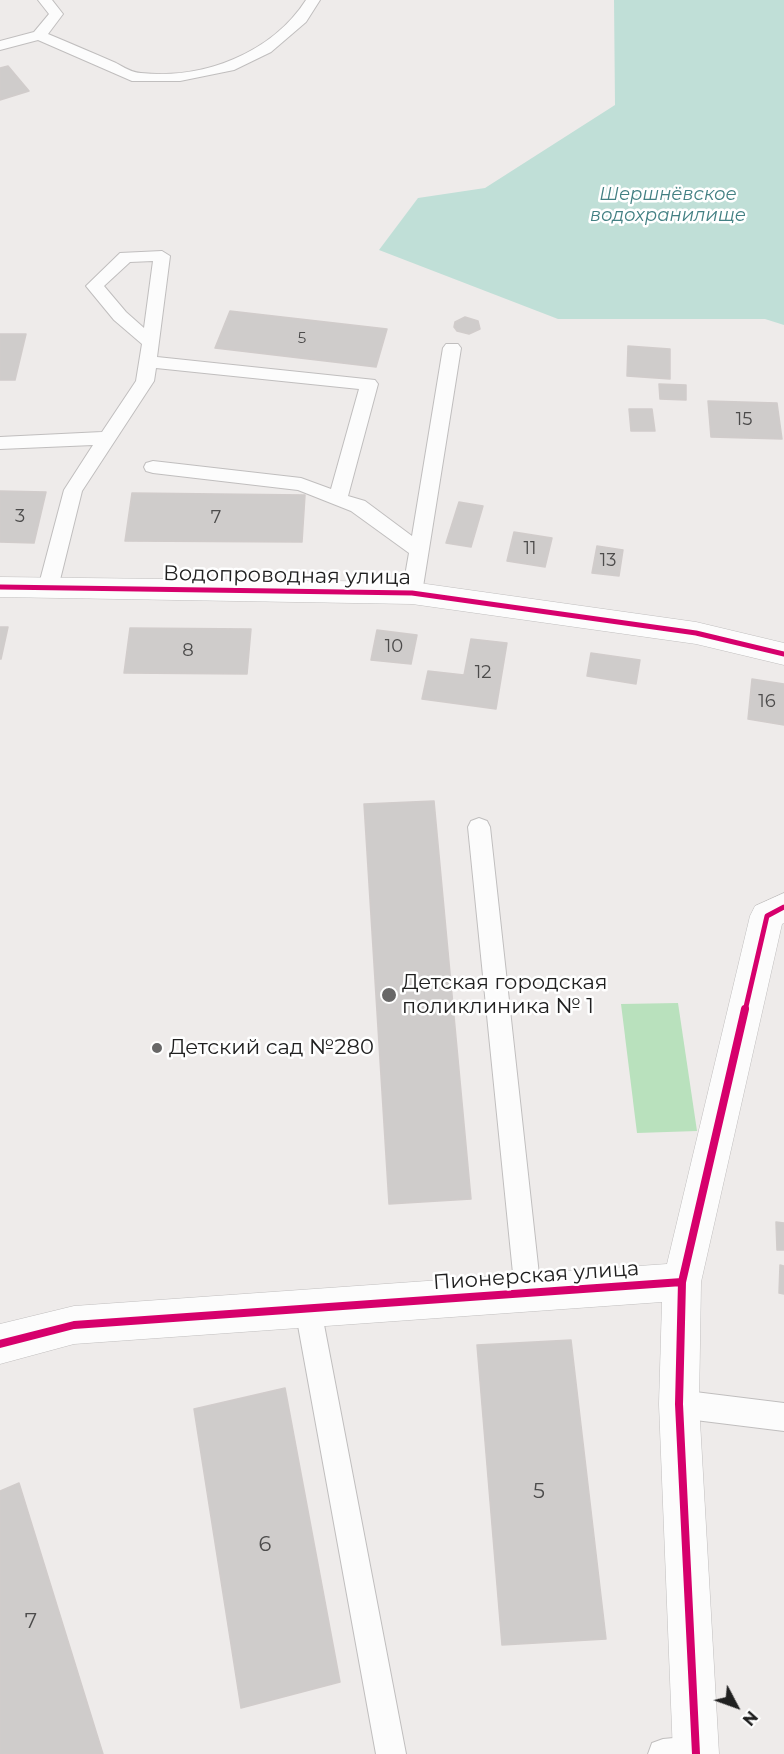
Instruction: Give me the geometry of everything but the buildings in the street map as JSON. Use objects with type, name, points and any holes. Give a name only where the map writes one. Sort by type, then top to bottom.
[{"type":"street","name":"Водопроводная улица","points":[[0,587],[412,593],[696,633],[784,654]]},
{"type":"street","points":[[685,1753],[679,1404],[682,1282],[767,916],[784,907]]},
{"type":"street","name":"Пионерская улица","points":[[0,1344],[74,1325],[682,1282]]},
{"type":"lane","points":[[45,0],[56,14]]},
{"type":"lane","points":[[0,46],[39,35],[66,0]]},
{"type":"lane","points":[[39,35],[137,78],[180,77],[229,67],[266,49],[301,19],[313,0]]},
{"type":"lane","points":[[48,588],[73,490],[146,381],[162,256],[126,257],[94,286],[120,316],[150,342]]},
{"type":"lane","points":[[412,593],[452,348]]},
{"type":"lane","points":[[148,362],[369,384],[338,498]]},
{"type":"lane","points":[[0,443],[107,438]]},
{"type":"lane","points":[[153,467],[301,484],[358,507],[419,551]]},
{"type":"lane","points":[[479,826],[528,1293]]},
{"type":"lane","points":[[308,1309],[391,1754]]},
{"type":"lane","points":[[679,1404],[784,1417]]},
{"type":"green space","points":[[678,1003],[697,1131],[637,1133],[621,1004]]},
{"type":"water","name":"Шершнёвское водохранилище","points":[[614,0],[784,0],[784,325],[765,319],[558,319],[379,250],[418,198],[485,188],[615,105]]},
{"type":"cycle path","points":[[0,587],[412,593],[696,633],[784,654]]},
{"type":"cycle path","points":[[0,1344],[74,1325],[682,1282],[767,916],[784,907]]},
{"type":"cycle path","points":[[682,1282],[679,1404],[696,1754]]},
{"type":"place","name":"Детская городская поликлиника № 1","points":[[389,995]]},
{"type":"place","name":"Детский сад №280","points":[[157,1048]]}]
